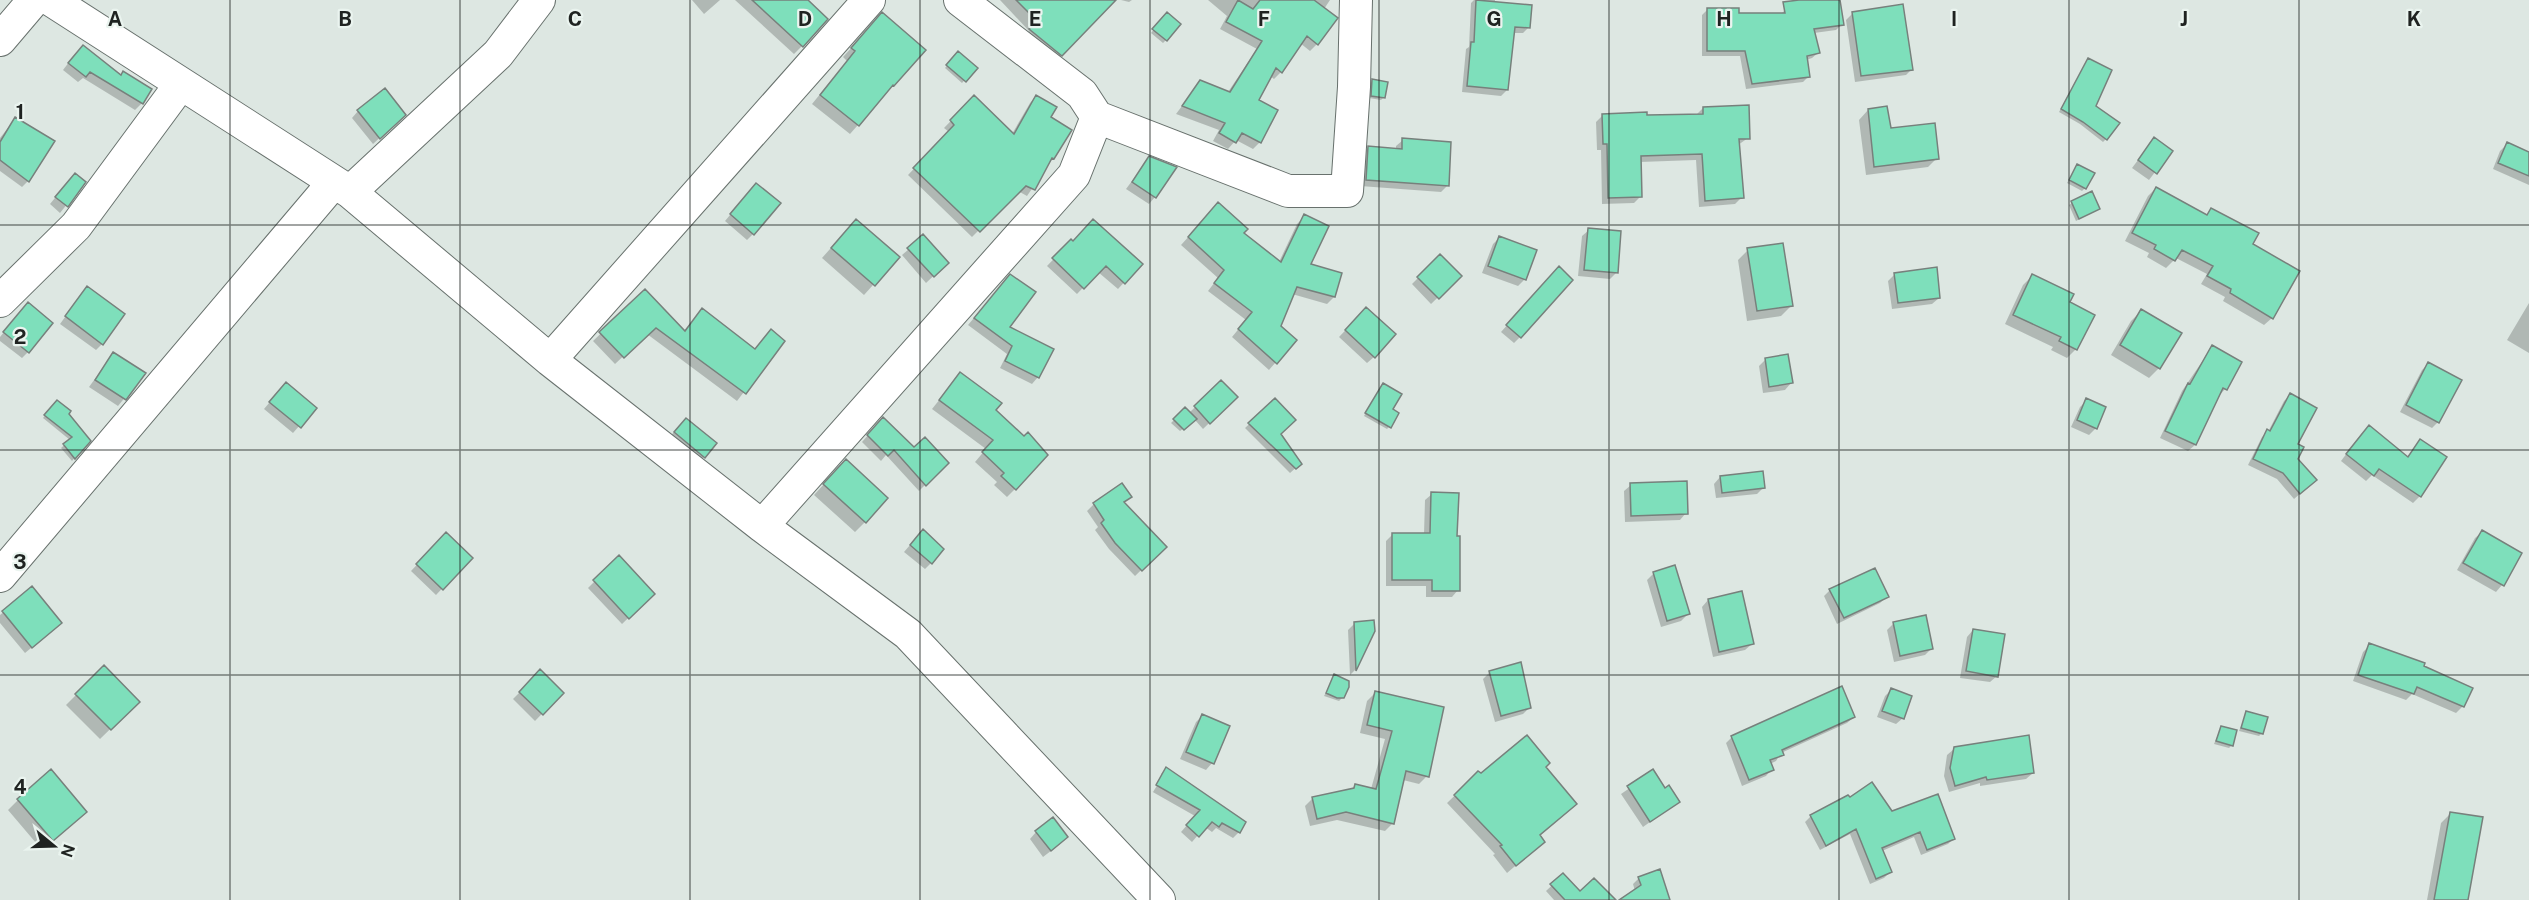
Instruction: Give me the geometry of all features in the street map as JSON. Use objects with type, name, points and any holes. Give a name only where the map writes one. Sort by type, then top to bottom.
[{"type":"street","points":[[0,40],[34,0]]},
{"type":"street","points":[[51,0],[342,187],[550,360],[762,526],[908,634],[1159,900]]},
{"type":"street","points":[[0,576],[342,187],[498,54],[539,0]]},
{"type":"street","points":[[550,360],[869,0]]},
{"type":"street","points":[[960,0],[1082,94],[1097,117],[1288,191],[1347,191],[1354,87],[1356,0]]},
{"type":"street","points":[[0,301],[76,226],[180,85]]},
{"type":"street","points":[[762,526],[1074,175],[1097,117]]},
{"type":"building","points":[[752,0],[808,0],[828,19],[803,47]]},
{"type":"building","points":[[1016,0],[1116,0],[1062,56],[1029,29],[1037,21]]},
{"type":"building","points":[[1238,0],[1253,9],[1260,0],[1314,0],[1338,18],[1318,45],[1307,36],[1282,73],[1276,68],[1259,100],[1278,110],[1261,143],[1242,133],[1236,143],[1219,133],[1225,123],[1182,106],[1200,80],[1230,92],[1262,41],[1226,22]]},
{"type":"building","points":[[1476,0],[1532,5],[1530,28],[1515,27],[1508,90],[1467,86],[1471,42],[1474,42]]},
{"type":"building","points":[[1840,0],[1844,25],[1814,29],[1820,53],[1807,56],[1810,77],[1752,84],[1745,51],[1707,51],[1707,8],[1739,8],[1739,13],[1785,13],[1783,2]]},
{"type":"building","points":[[1903,4],[1913,70],[1861,76],[1852,12]]},
{"type":"building","points":[[882,12],[926,50],[859,126],[820,95],[855,51],[851,48]]},
{"type":"building","points":[[1167,12],[1181,24],[1167,41],[1152,29]]},
{"type":"building","points":[[83,45],[121,75],[123,71],[152,89],[143,104],[90,72],[86,77],[68,63]]},
{"type":"building","points":[[958,51],[978,68],[966,82],[946,65]]},
{"type":"building","points":[[2088,58],[2112,70],[2096,106],[2120,123],[2107,140],[2061,109]]},
{"type":"building","points":[[1372,79],[1388,82],[1385,98],[1371,96]]},
{"type":"building","points":[[385,88],[406,115],[380,139],[357,110]]},
{"type":"building","points":[[974,95],[1014,134],[1036,95],[1057,107],[1051,117],[1072,130],[1054,159],[1052,158],[1035,190],[1026,186],[980,232],[913,168],[954,125],[950,120]]},
{"type":"building","points":[[1749,105],[1750,139],[1739,139],[1744,198],[1705,201],[1702,154],[1641,156],[1642,197],[1608,198],[1607,144],[1603,144],[1602,114],[1647,112],[1647,115],[1703,114],[1703,107]]},
{"type":"building","points":[[1887,106],[1891,128],[1935,123],[1939,159],[1874,167],[1868,109]]},
{"type":"building","points":[[15,117],[55,141],[29,182],[0,160],[0,142]]},
{"type":"building","points":[[2154,137],[2173,151],[2157,174],[2138,160]]},
{"type":"building","points":[[1402,138],[1451,142],[1449,186],[1366,180],[1368,146],[1402,149]]},
{"type":"building","points":[[2507,142],[2529,152],[2529,176],[2498,163]]},
{"type":"building","points":[[1149,156],[1177,167],[1156,198],[1132,182]]},
{"type":"building","points":[[2077,164],[2095,173],[2086,189],[2069,180]]},
{"type":"building","points":[[75,173],[86,182],[68,207],[55,197]]},
{"type":"building","points":[[756,183],[781,203],[754,235],[730,214]]},
{"type":"building","points":[[2156,187],[2207,215],[2211,208],[2259,233],[2253,244],[2300,271],[2273,319],[2230,293],[2231,289],[2207,276],[2213,266],[2182,250],[2175,261],[2154,249],[2156,245],[2132,233]]},
{"type":"building","points":[[2092,191],[2100,209],[2079,219],[2071,201]]},
{"type":"building","points":[[1218,202],[1248,229],[1244,233],[1281,262],[1304,214],[1329,226],[1311,264],[1342,273],[1335,297],[1297,287],[1281,326],[1297,340],[1277,364],[1238,329],[1252,312],[1214,283],[1224,270],[1188,237]]},
{"type":"building","points":[[856,219],[900,257],[875,286],[831,248]]},
{"type":"building","points":[[1093,219],[1143,264],[1125,284],[1106,266],[1084,289],[1052,258],[1071,239],[1073,241]]},
{"type":"building","points":[[1588,228],[1621,231],[1618,273],[1584,270]]},
{"type":"building","points":[[923,234],[949,263],[934,277],[907,248]]},
{"type":"building","points":[[1499,236],[1537,250],[1526,280],[1488,266]]},
{"type":"building","points":[[1783,243],[1793,306],[1757,311],[1747,248]]},
{"type":"building","points":[[1440,254],[1462,276],[1439,299],[1417,277]]},
{"type":"building","points":[[1559,266],[1573,280],[1521,338],[1506,325]]},
{"type":"building","points":[[1937,267],[1940,298],[1898,303],[1894,273]]},
{"type":"building","points":[[1010,274],[1036,292],[1010,327],[1054,349],[1039,378],[1005,361],[1012,346],[974,318]]},
{"type":"building","points":[[2032,274],[2074,294],[2070,302],[2095,315],[2077,350],[2059,341],[2061,337],[2013,315]]},
{"type":"building","points":[[87,286],[125,314],[103,345],[65,316]]},
{"type":"building","points":[[645,289],[685,331],[702,308],[755,349],[771,329],[785,341],[746,394],[656,328],[624,358],[599,332]]},
{"type":"building","points":[[28,302],[53,323],[29,353],[3,332]]},
{"type":"building","points":[[1366,307],[1396,334],[1375,358],[1345,330]]},
{"type":"building","points":[[2141,309],[2182,333],[2160,369],[2120,345]]},
{"type":"building","points":[[2212,345],[2242,362],[2227,390],[2223,388],[2196,445],[2165,431],[2188,383],[2190,384]]},
{"type":"building","points":[[113,352],[146,373],[126,400],[95,380]]},
{"type":"building","points":[[1788,354],[1793,383],[1769,387],[1765,358]]},
{"type":"building","points":[[2428,362],[2462,380],[2439,423],[2406,405]]},
{"type":"building","points":[[960,372],[1002,403],[996,410],[1024,436],[1028,432],[1048,455],[1016,490],[1001,476],[1004,473],[982,452],[993,440],[939,400]]},
{"type":"building","points":[[1221,380],[1238,397],[1210,424],[1194,406]]},
{"type":"building","points":[[286,382],[317,408],[301,428],[269,402]]},
{"type":"building","points":[[1383,383],[1402,394],[1393,409],[1399,413],[1391,428],[1365,413]]},
{"type":"building","points":[[2290,393],[2317,408],[2298,444],[2304,447],[2298,459],[2317,480],[2300,494],[2283,473],[2253,459],[2267,429],[2270,431]]},
{"type":"building","points":[[1275,398],[1296,420],[1281,434],[1302,464],[1296,469],[1248,423]]},
{"type":"building","points":[[2086,398],[2106,407],[2097,429],[2077,420]]},
{"type":"building","points":[[57,400],[71,411],[69,414],[91,441],[75,459],[63,444],[72,437],[44,415]]},
{"type":"building","points":[[1185,407],[1197,419],[1184,430],[1173,419]]},
{"type":"building","points":[[883,417],[914,447],[925,437],[949,463],[926,486],[894,450],[888,456],[867,435]]},
{"type":"building","points":[[686,418],[717,443],[705,458],[674,432]]},
{"type":"building","points":[[2369,425],[2408,457],[2420,439],[2447,457],[2421,497],[2379,469],[2374,476],[2346,454]]},
{"type":"building","points":[[846,459],[888,498],[866,523],[823,484]]},
{"type":"building","points":[[1763,471],[1765,488],[1722,493],[1720,476]]},
{"type":"building","points":[[1687,481],[1688,514],[1631,516],[1630,483]]},
{"type":"building","points":[[1122,483],[1132,497],[1124,502],[1167,547],[1142,571],[1115,543],[1101,523],[1104,520],[1093,503]]},
{"type":"building","points":[[1431,492],[1459,493],[1457,536],[1460,536],[1460,591],[1432,591],[1432,580],[1392,580],[1392,533],[1430,533]]},
{"type":"building","points":[[923,529],[944,549],[932,564],[910,545]]},
{"type":"building","points":[[2482,530],[2522,553],[2504,586],[2463,563]]},
{"type":"building","points":[[446,532],[473,558],[443,590],[416,564]]},
{"type":"building","points":[[619,555],[655,594],[629,619],[593,580]]},
{"type":"building","points":[[1675,565],[1690,614],[1667,621],[1653,572]]},
{"type":"building","points":[[1875,568],[1889,597],[1844,618],[1829,589]]},
{"type":"building","points":[[32,586],[62,623],[32,648],[2,611]]},
{"type":"building","points":[[1742,591],[1754,644],[1719,652],[1708,599]]},
{"type":"building","points":[[1926,615],[1933,649],[1900,656],[1893,622]]},
{"type":"building","points":[[1374,620],[1375,631],[1356,671],[1354,622]]},
{"type":"building","points":[[1973,629],[2005,634],[1998,677],[1966,671]]},
{"type":"building","points":[[2369,643],[2425,663],[2424,666],[2473,688],[2464,707],[2417,687],[2414,694],[2358,675]]},
{"type":"building","points":[[1521,662],[1531,708],[1501,716],[1489,671]]},
{"type":"building","points":[[104,665],[140,702],[111,730],[75,694]]},
{"type":"building","points":[[540,669],[564,693],[543,715],[519,692]]},
{"type":"building","points":[[1334,674],[1349,681],[1344,698],[1337,698],[1326,693]]},
{"type":"building","points":[[1842,686],[1855,717],[1782,750],[1784,755],[1770,760],[1774,770],[1749,780],[1731,736]]},
{"type":"building","points":[[1891,688],[1912,696],[1904,719],[1882,711]]},
{"type":"building","points":[[1375,691],[1444,707],[1429,777],[1406,771],[1394,824],[1346,812],[1317,819],[1312,797],[1354,788],[1355,784],[1376,789],[1392,731],[1367,725]]},
{"type":"building","points":[[2246,711],[2268,717],[2263,734],[2241,728]]},
{"type":"building","points":[[1202,714],[1230,726],[1214,764],[1186,752]]},
{"type":"building","points":[[2221,726],[2237,730],[2233,746],[2216,741]]},
{"type":"building","points":[[1527,735],[1550,763],[1546,767],[1577,804],[1540,835],[1545,842],[1516,866],[1500,846],[1502,845],[1454,795],[1478,771],[1481,773]]},
{"type":"building","points":[[2029,735],[2034,773],[1987,780],[1986,777],[1955,786],[1950,768],[1954,747]]},
{"type":"building","points":[[1166,767],[1246,822],[1240,833],[1222,823],[1219,827],[1212,822],[1199,837],[1186,825],[1200,810],[1156,785]]},
{"type":"building","points":[[51,769],[87,812],[53,841],[17,799]]},
{"type":"building","points":[[1653,769],[1665,788],[1669,785],[1680,802],[1650,822],[1627,786]]},
{"type":"building","points":[[1872,782],[1892,811],[1938,794],[1955,839],[1927,850],[1920,832],[1882,848],[1892,872],[1876,879],[1856,829],[1826,846],[1810,815],[1848,795],[1850,797]]},
{"type":"building","points":[[2450,812],[2483,817],[2468,900],[2434,900]]},
{"type":"building","points":[[1053,817],[1068,837],[1051,851],[1035,831]]},
{"type":"building","points":[[1660,869],[1670,900],[1619,900],[1641,885],[1638,877]]},
{"type":"building","points":[[1563,873],[1580,891],[1594,878],[1616,900],[1565,900],[1550,884]]}]
